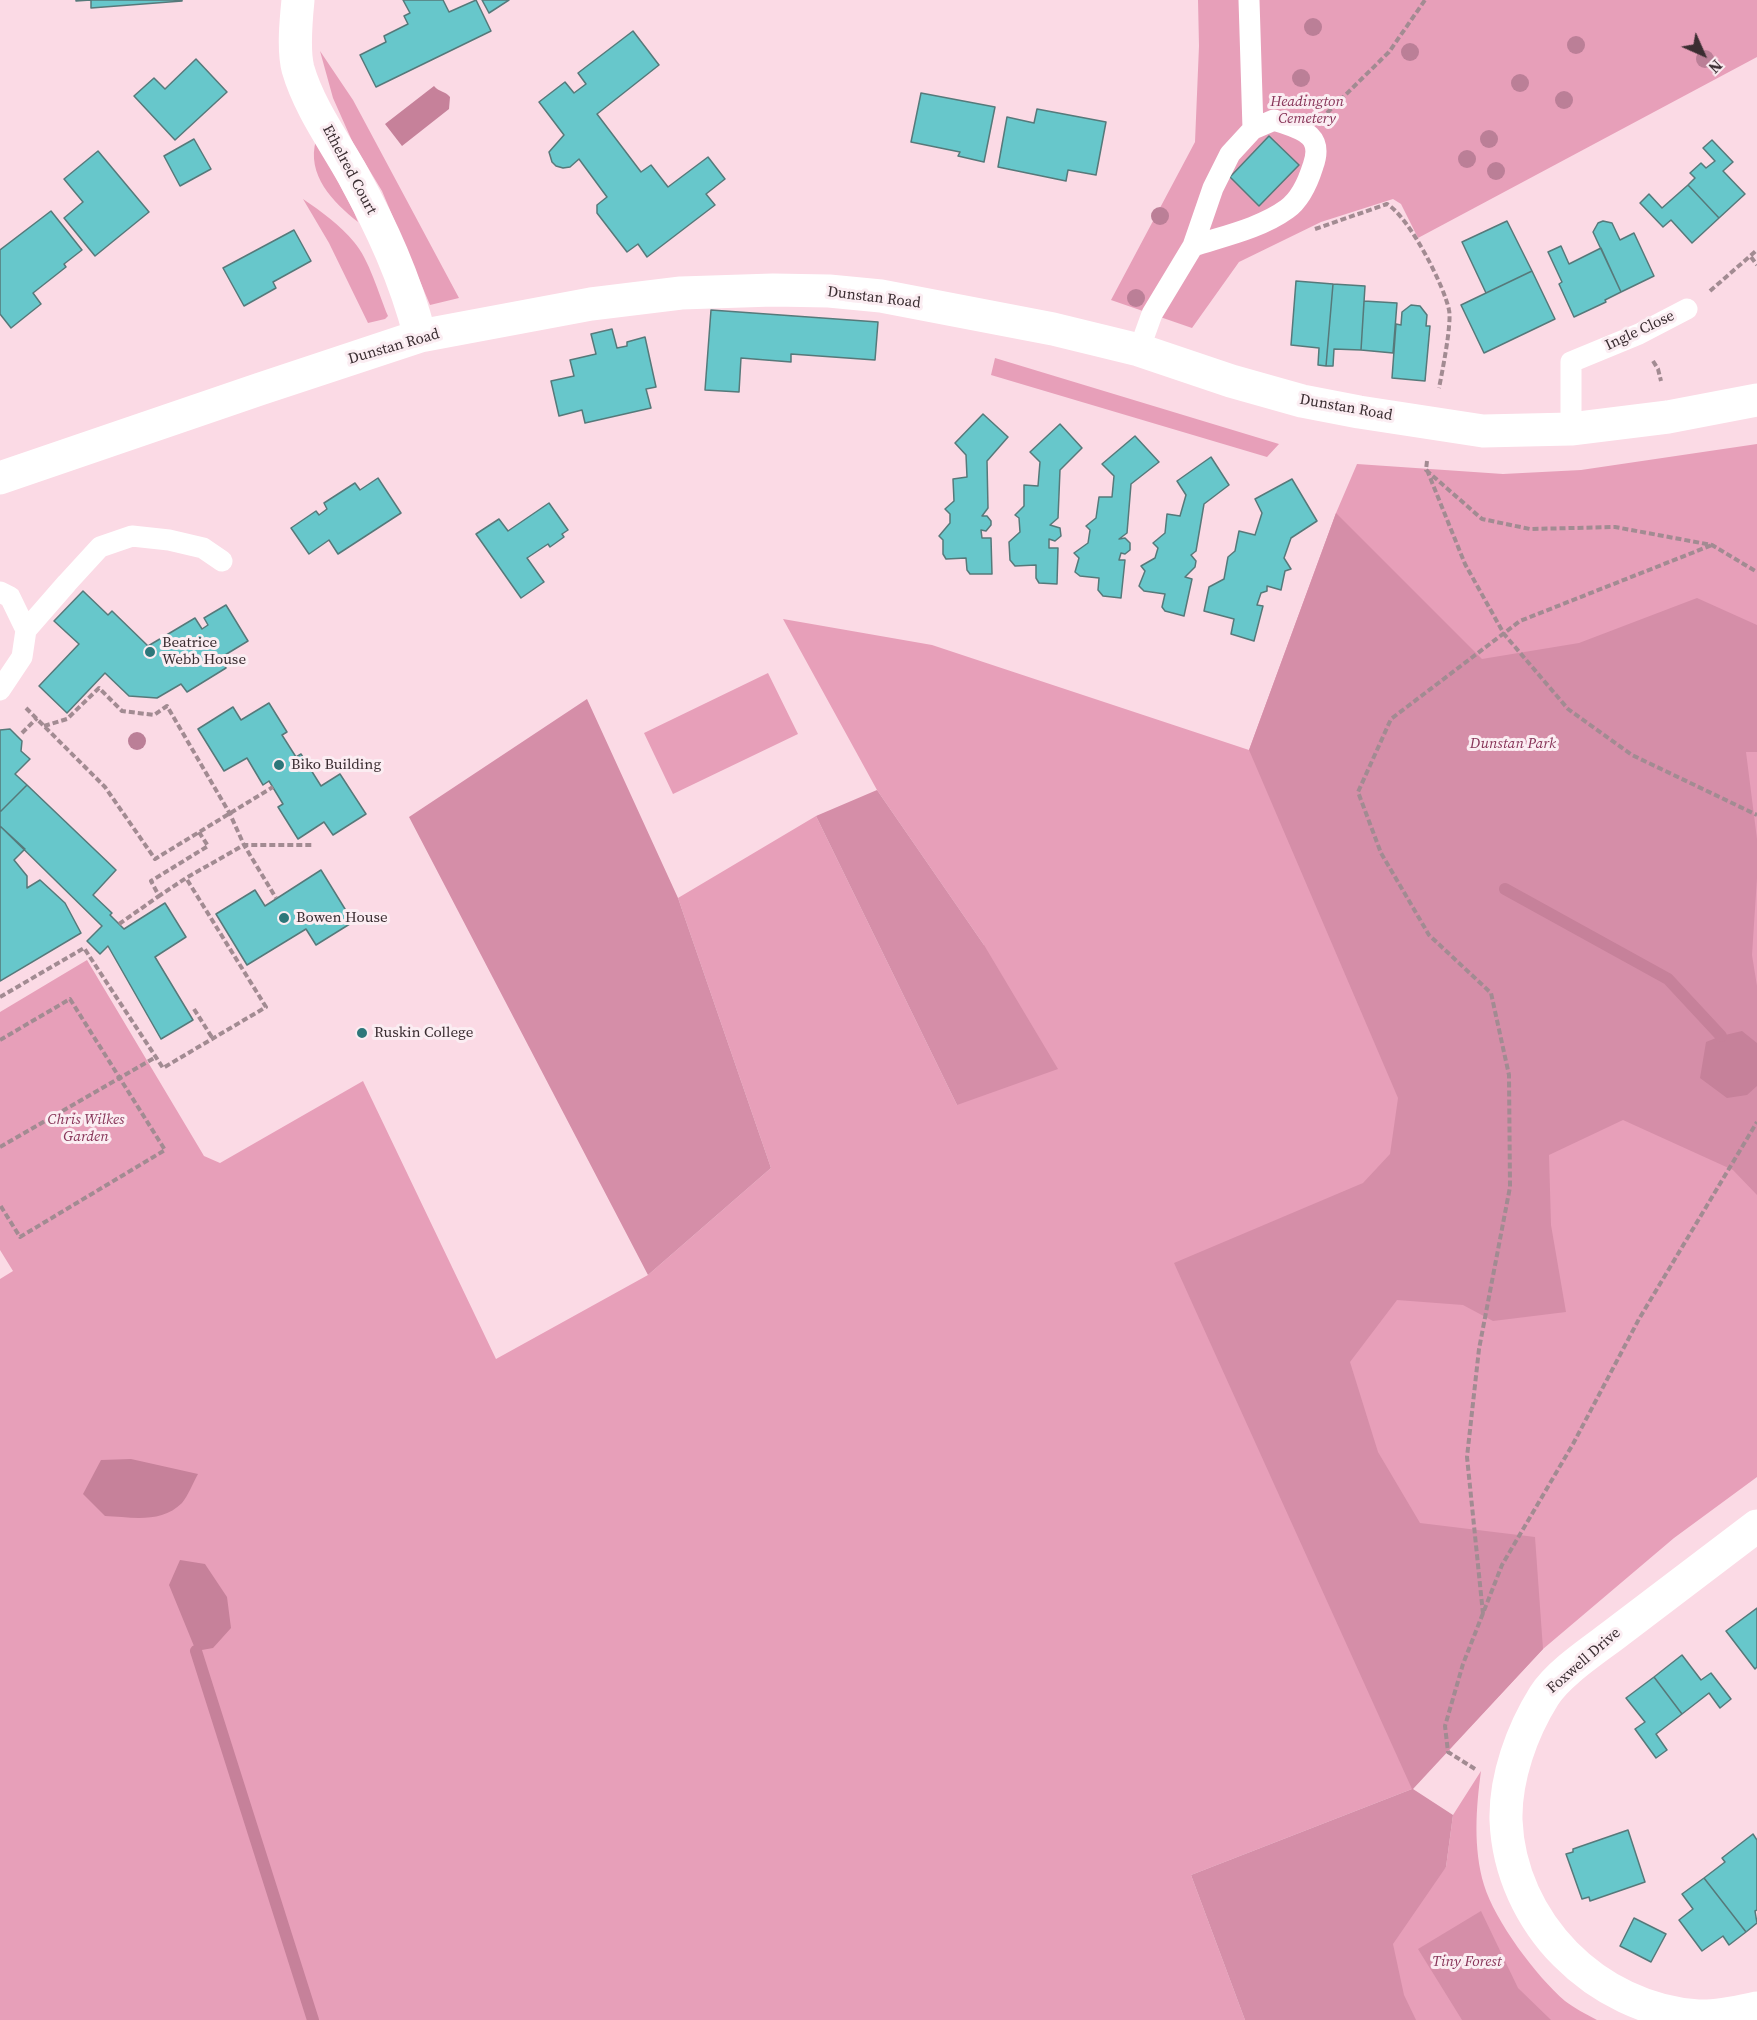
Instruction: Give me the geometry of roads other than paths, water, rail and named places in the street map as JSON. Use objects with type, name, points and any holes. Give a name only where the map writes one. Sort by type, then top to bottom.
[{"type":"street","name":"Ethelred Court","points":[[298,0],[295,23],[297,67],[308,94],[394,255],[410,296],[420,336]]},
{"type":"street","name":"Dunstan Road","points":[[0,478],[420,336],[591,304],[681,294],[773,290],[830,291],[881,296],[1053,329],[1139,350],[1231,381],[1302,401],[1484,430],[1571,429],[1668,417],[1757,400]]},
{"type":"street","name":"Foxwell Drive","points":[[1757,1526],[1586,1657],[1546,1693],[1522,1739],[1509,1791],[1506,1820],[1516,1876],[1527,1903],[1561,1951],[1609,1990],[1637,2002],[1672,2012],[1700,2016],[1757,2008]]},
{"type":"lane","points":[[1249,0],[1253,129]]},
{"type":"lane","points":[[1139,350],[1152,314],[1193,246],[1213,188],[1230,154],[1253,129],[1274,120],[1307,132],[1315,141],[1317,156],[1301,195],[1288,209],[1259,224],[1193,246]]},
{"type":"lane","name":"Ingle Close","points":[[1571,429],[1570,362],[1639,334],[1687,309]]},
{"type":"lane","points":[[2,688],[22,657],[26,630],[100,547],[132,536],[169,540],[203,548],[222,561]]},
{"type":"lane","points":[[0,592],[10,597],[26,630]]},
{"type":"waterway","points":[[1505,889],[1668,979],[1721,1036]]},
{"type":"waterway","points":[[196,1651],[313,2020]]},
{"type":"place","name":"Beatrice Webb House","points":[[150,652]]},
{"type":"place","name":"Biko Building","points":[[279,765]]},
{"type":"place","name":"Bowen House","points":[[284,918]]},
{"type":"place","name":"Ruskin College","points":[[362,1033]]},
{"type":"park label","name":"Headington Cemetery","points":[[1307,110]]},
{"type":"park label","name":"Dunstan Park","points":[[1513,744]]},
{"type":"park label","name":"Chris Wilkes Garden","points":[[86,1128]]},
{"type":"park label","name":"Tiny Forest","points":[[1467,1962]]}]
